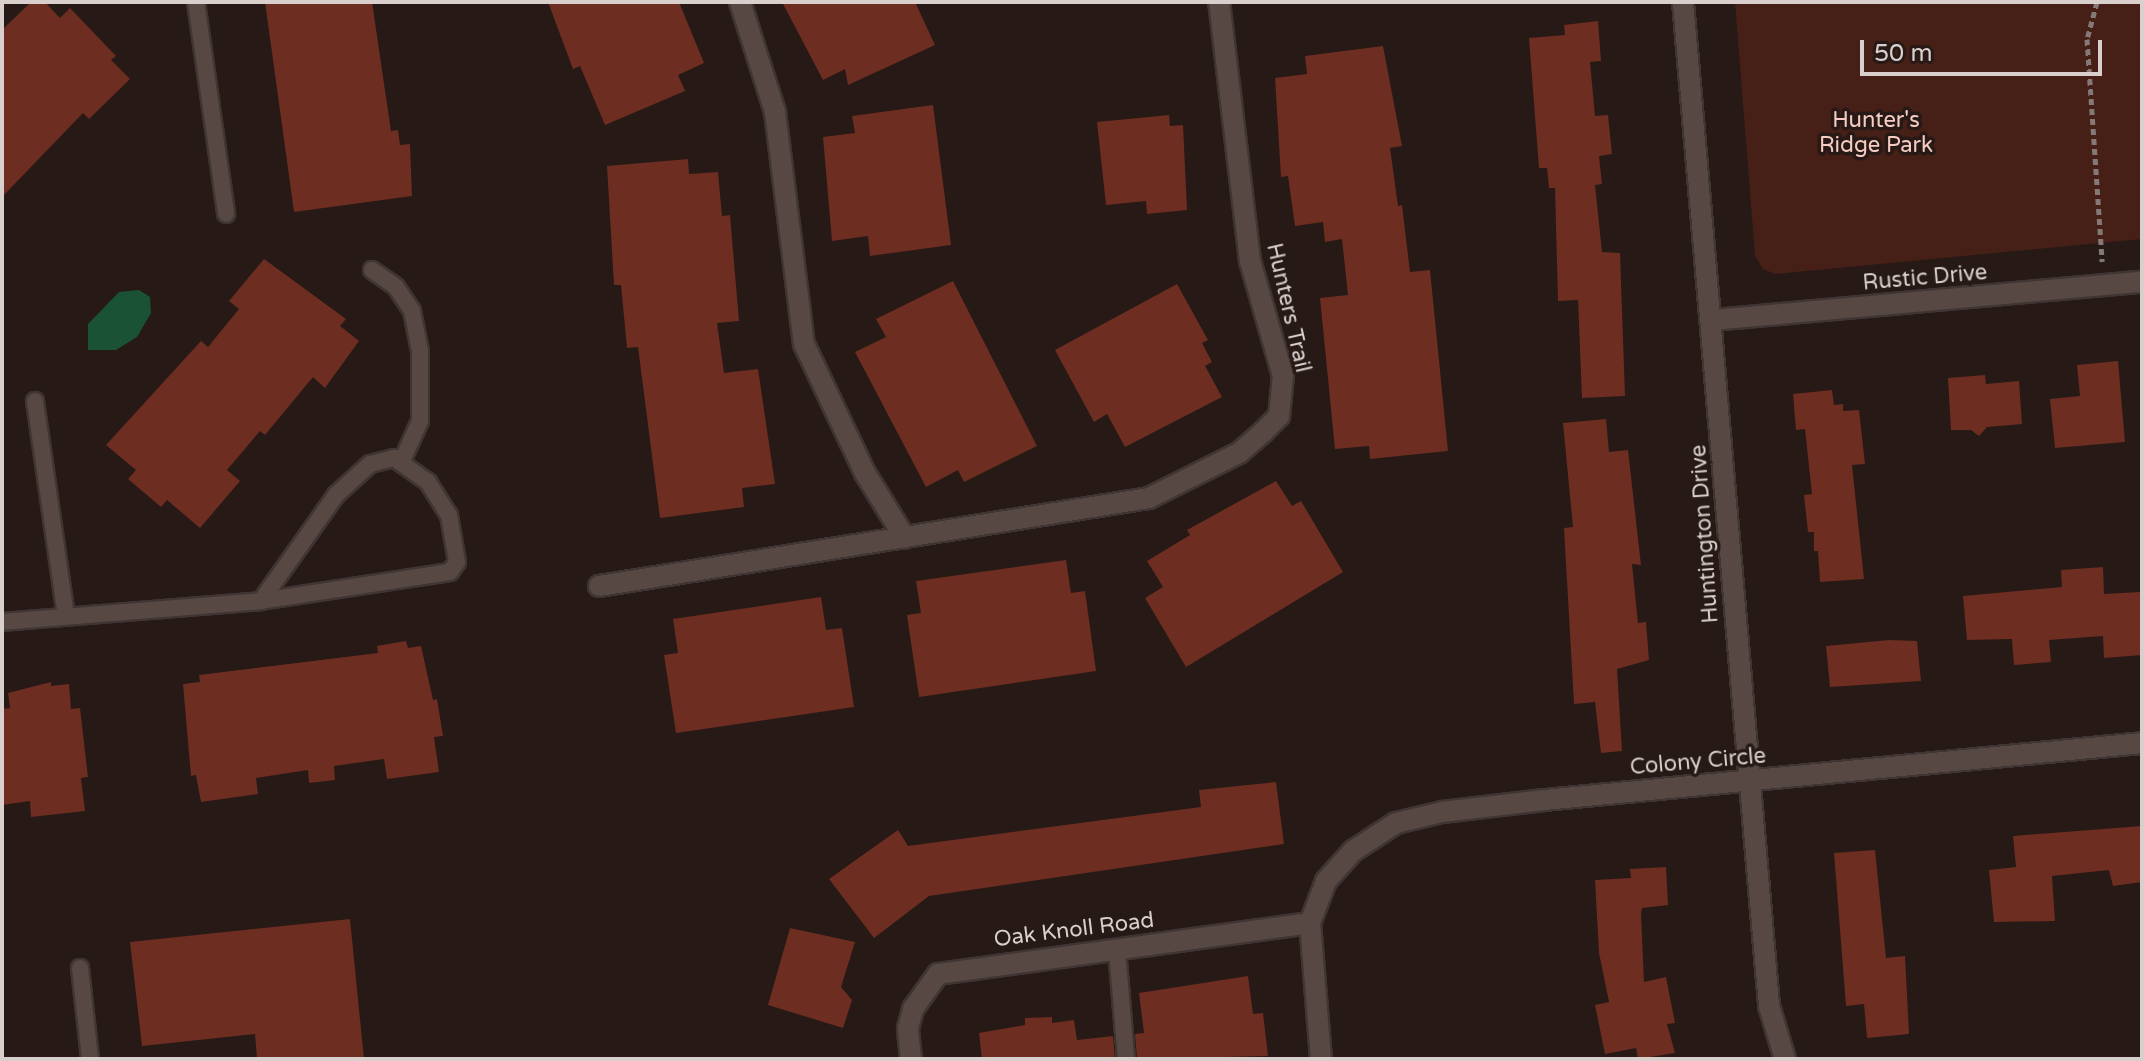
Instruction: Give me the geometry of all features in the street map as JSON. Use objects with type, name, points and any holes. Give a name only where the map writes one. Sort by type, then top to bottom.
[{"type":"street","points":[[740,2],[775,112],[804,344],[865,473],[905,538]]},
{"type":"street","name":"Hunters Trail","points":[[599,586],[1149,498],[1239,453],[1279,416],[1283,376],[1250,261],[1219,2]]},
{"type":"street","name":"Huntington Drive","points":[[1683,2],[1713,320],[1748,781],[1769,1006],[1785,1059]]},
{"type":"street","name":"Rustic Drive","points":[[1713,320],[2142,282]]},
{"type":"street","name":"Colony Circle","points":[[1310,923],[1326,881],[1353,851],[1396,823],[1457,810],[2142,743]]},
{"type":"street","points":[[1310,923],[1321,1059]]},
{"type":"street","name":"Oak Knoll Road","points":[[911,1059],[908,1028],[913,1009],[938,974],[1310,923]]},
{"type":"lane","points":[[196,2],[226,214]]},
{"type":"lane","points":[[372,270],[396,287],[412,311],[420,351],[420,421],[401,463]]},
{"type":"lane","points":[[35,401],[66,615]]},
{"type":"lane","points":[[2,622],[261,601],[450,572],[457,562],[449,515],[428,482],[394,458],[370,464],[336,495],[261,601]]},
{"type":"lane","points":[[1117,949],[1126,1059]]},
{"type":"lane","points":[[80,968],[90,1059]]},
{"type":"path","points":[[2097,2],[2087,39],[2104,286]]},
{"type":"green space","name":"Hunter's Ridge Park","points":[[1735,2],[2142,2],[2142,239],[1775,274],[1763,269],[1755,256]]},
{"type":"shaded area","points":[[139,290],[150,297],[151,313],[137,337],[116,350],[88,350],[88,324],[119,292]]},
{"type":"building","points":[[31,2],[45,2],[60,18],[70,8],[116,56],[111,60],[130,79],[89,119],[83,113],[2,197],[2,30]]},
{"type":"building","points":[[265,2],[372,2],[391,131],[398,130],[400,145],[410,144],[412,196],[294,212]]},
{"type":"building","points":[[548,2],[679,2],[704,63],[678,75],[685,91],[605,125],[580,66],[573,69]]},
{"type":"building","points":[[782,2],[915,2],[935,45],[848,85],[845,69],[823,80]]},
{"type":"building","points":[[1598,21],[1601,61],[1590,62],[1595,116],[1608,115],[1612,154],[1599,156],[1602,184],[1595,185],[1602,252],[1620,253],[1625,396],[1582,398],[1578,300],[1558,301],[1555,188],[1549,188],[1547,168],[1539,168],[1529,38],[1565,35],[1564,25]]},
{"type":"building","points":[[1383,46],[1402,146],[1390,148],[1398,206],[1402,205],[1410,272],[1430,270],[1448,451],[1370,459],[1369,446],[1335,449],[1320,298],[1348,295],[1342,239],[1325,242],[1323,222],[1295,226],[1288,176],[1281,177],[1275,78],[1307,74],[1305,56]]},
{"type":"building","points":[[933,105],[951,245],[870,256],[868,236],[832,241],[823,137],[855,133],[852,116]]},
{"type":"building","points":[[1169,115],[1170,126],[1183,125],[1187,210],[1147,214],[1146,201],[1106,205],[1097,122]]},
{"type":"building","points":[[688,159],[689,174],[718,172],[722,216],[730,215],[739,321],[717,323],[724,373],[758,369],[775,484],[742,488],[744,507],[660,518],[638,347],[627,348],[621,285],[614,285],[607,166]]},
{"type":"building","points":[[264,259],[346,319],[340,326],[359,341],[325,388],[313,377],[265,435],[260,431],[227,470],[240,481],[200,528],[167,500],[161,507],[128,479],[136,470],[106,445],[201,341],[208,347],[239,309],[229,301]]},
{"type":"building","points":[[953,281],[1037,446],[964,482],[958,470],[926,487],[855,352],[886,337],[876,319]]},
{"type":"building","points":[[1177,284],[1208,340],[1202,343],[1212,362],[1205,366],[1222,397],[1125,447],[1107,414],[1094,422],[1055,350]]},
{"type":"building","points":[[2118,361],[2125,442],[2055,448],[2050,399],[2080,396],[2077,365]]},
{"type":"building","points":[[1985,375],[1986,384],[2019,381],[2022,424],[1987,427],[1979,436],[1971,430],[1951,430],[1948,378]]},
{"type":"building","points":[[1832,390],[1834,405],[1843,404],[1843,411],[1859,410],[1865,464],[1852,465],[1864,579],[1820,582],[1818,551],[1814,551],[1814,532],[1808,532],[1804,495],[1812,494],[1805,429],[1796,430],[1793,394]]},
{"type":"building","points":[[1606,419],[1609,452],[1628,450],[1641,565],[1632,564],[1638,623],[1646,622],[1649,660],[1617,669],[1622,751],[1601,753],[1595,702],[1574,704],[1564,528],[1573,527],[1563,423]]},
{"type":"building","points":[[1276,481],[1292,506],[1301,501],[1343,572],[1186,667],[1145,598],[1163,587],[1147,561],[1190,535],[1187,530]]},
{"type":"building","points":[[1066,560],[1071,593],[1085,591],[1096,671],[919,697],[907,615],[921,613],[916,581]]},
{"type":"building","points":[[2103,567],[2104,594],[2140,592],[2142,655],[2104,658],[2103,636],[2049,640],[2051,662],[2014,665],[2012,639],[1967,640],[1963,596],[2062,587],[2061,570]]},
{"type":"building","points":[[821,597],[826,630],[842,628],[854,707],[676,733],[664,655],[678,653],[673,619]]},
{"type":"building","points":[[1889,640],[1917,641],[1921,681],[1830,687],[1826,646]]},
{"type":"building","points":[[406,641],[408,648],[421,646],[433,700],[437,699],[443,736],[434,737],[439,772],[387,779],[384,759],[334,766],[335,780],[309,783],[308,770],[256,778],[258,794],[201,802],[196,775],[191,776],[183,684],[200,682],[199,675],[378,653],[377,646]]},
{"type":"building","points":[[51,682],[51,686],[69,684],[71,709],[80,708],[88,777],[81,778],[85,811],[31,817],[30,801],[2,805],[2,709],[10,708],[8,693]]},
{"type":"building","points":[[1276,782],[1284,844],[929,896],[874,938],[829,879],[898,830],[908,846],[1201,807],[1199,790]]},
{"type":"building","points":[[2142,826],[2142,882],[2113,886],[2109,870],[2052,876],[2055,921],[1994,922],[1989,870],[2016,867],[2013,836]]},
{"type":"building","points":[[1875,850],[1886,958],[1905,956],[1909,1034],[1867,1038],[1864,1004],[1846,1006],[1834,853]]},
{"type":"building","points":[[1666,867],[1668,905],[1642,908],[1644,982],[1666,977],[1675,1023],[1667,1024],[1675,1053],[1638,1059],[1636,1048],[1605,1054],[1595,1005],[1609,1002],[1599,953],[1595,880],[1631,878],[1630,869]]},
{"type":"building","points":[[350,919],[364,1059],[257,1059],[255,1034],[142,1046],[130,942]]},
{"type":"building","points":[[790,928],[855,942],[841,987],[852,1000],[843,1028],[768,1005]]},
{"type":"building","points":[[1248,976],[1253,1014],[1263,1013],[1268,1056],[1137,1059],[1135,1034],[1144,1033],[1139,993]]},
{"type":"building","points":[[1052,1017],[1052,1023],[1074,1020],[1077,1040],[1113,1036],[1115,1059],[982,1059],[979,1033],[1025,1025],[1025,1018]]}]
